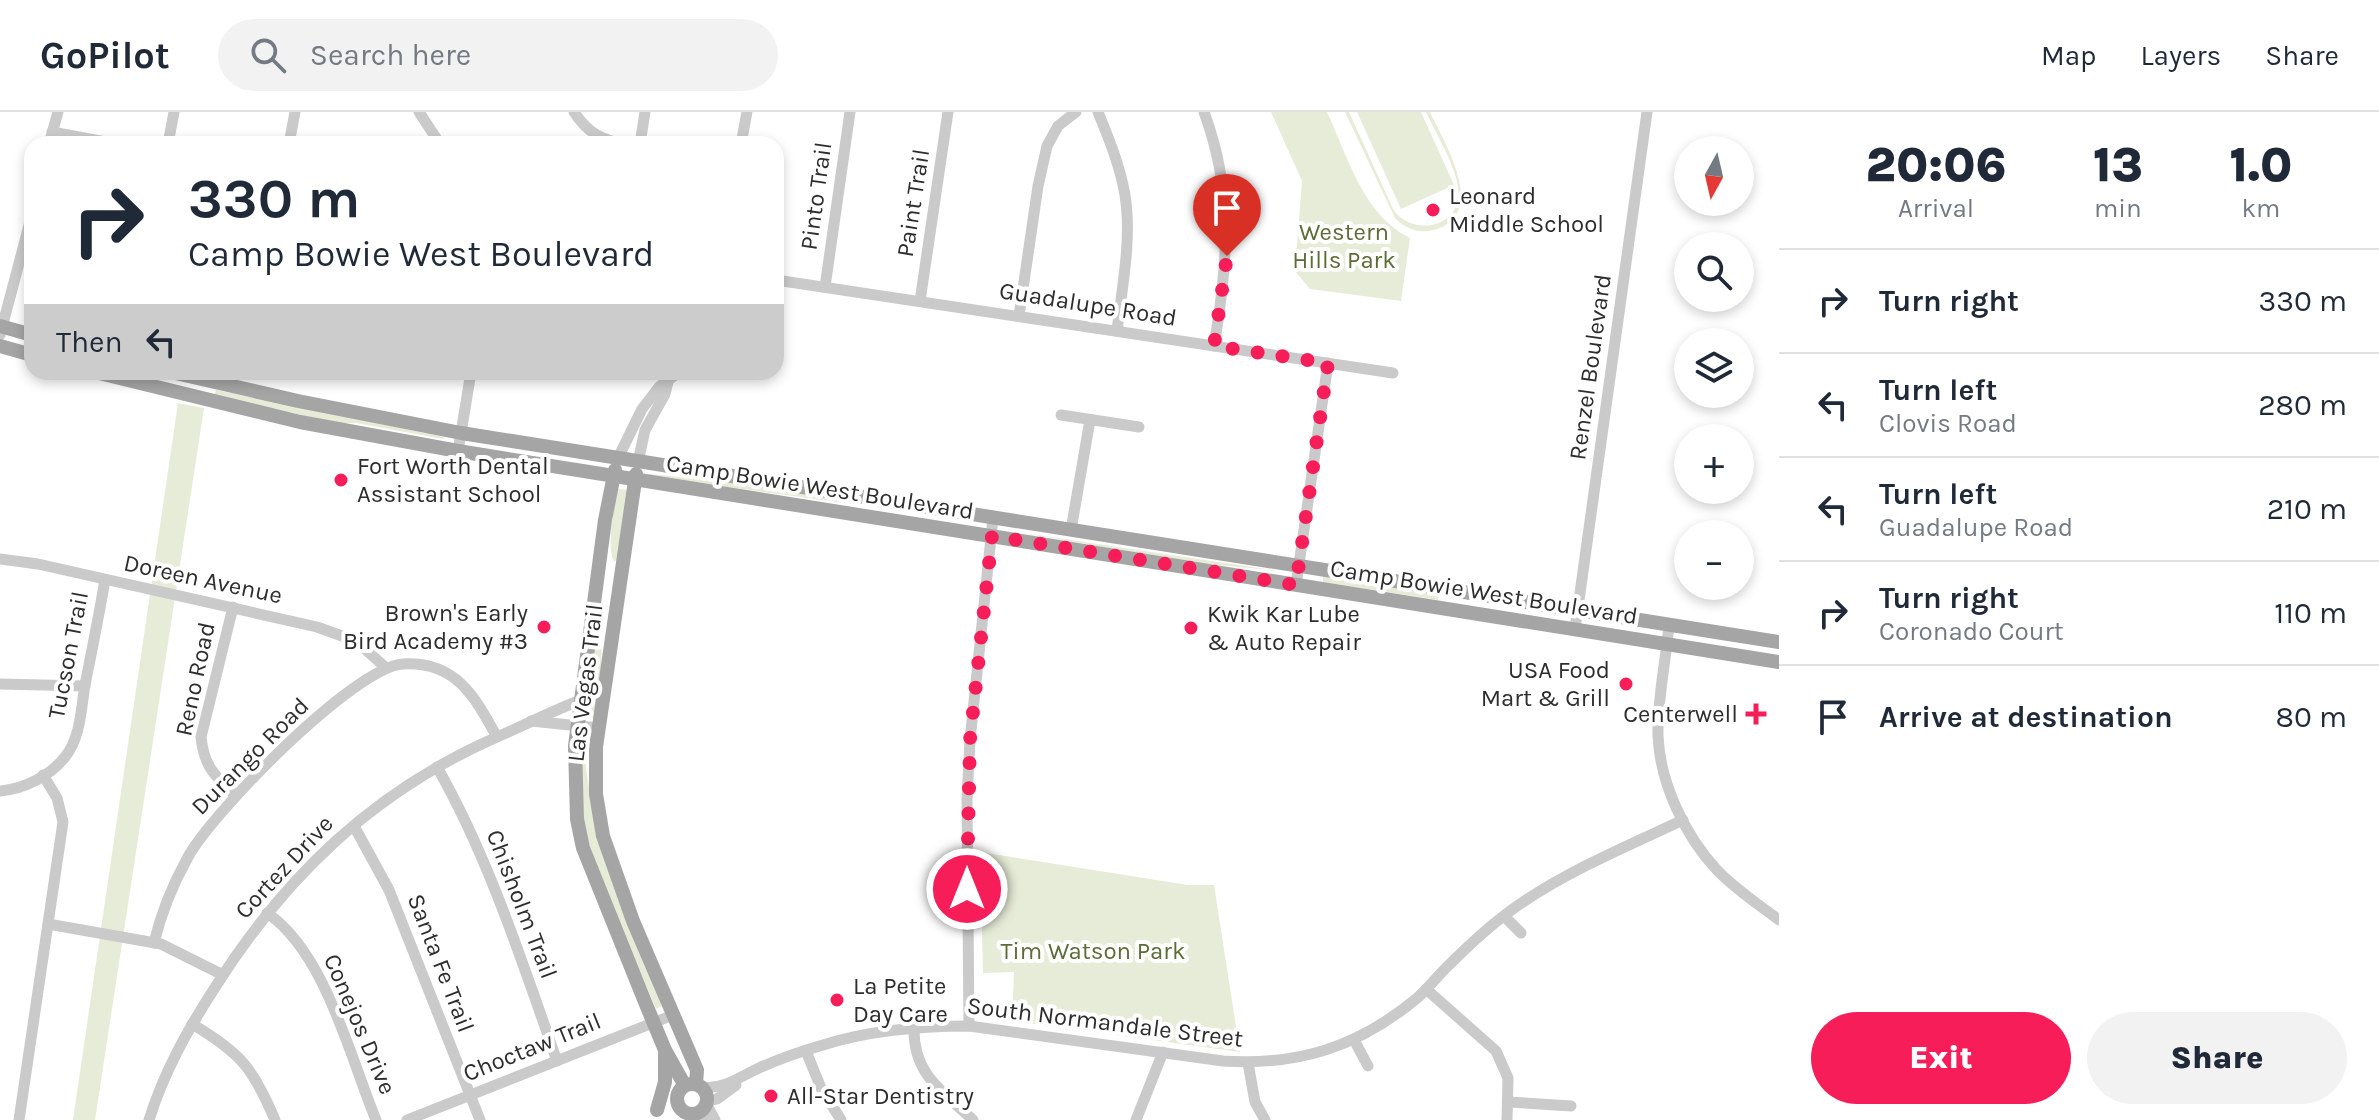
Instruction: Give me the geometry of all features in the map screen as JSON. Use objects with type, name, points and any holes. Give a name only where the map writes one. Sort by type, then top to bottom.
[{"type":"main road","points":[[1,330],[24,334]]},
{"type":"main road","points":[[0,346],[24,353]]},
{"type":"main road","name":"Camp Bowie West Boulevard","points":[[125,380],[300,422],[458,451],[1779,662]]},
{"type":"main road","name":"Camp Bowie West Boulevard","points":[[203,380],[461,433],[1779,642]]},
{"type":"main road","points":[[158,389],[203,393],[209,390],[211,382]]},
{"type":"main road","name":"Las Vegas Trail","points":[[618,458],[605,520],[578,725],[574,771],[577,819],[583,848],[665,1050],[684,1084],[679,1091],[677,1104],[699,1103],[697,1070],[633,921],[603,836],[596,794],[596,747],[638,462]]},
{"type":"main road","points":[[855,514],[857,497]]},
{"type":"main road","points":[[605,520],[610,530],[609,562],[615,571],[621,573]]},
{"type":"main road","points":[[1461,611],[1464,592]]},
{"type":"main road","points":[[592,617],[605,625],[602,658],[608,671]]},
{"type":"main road","points":[[1756,658],[1766,653],[1779,654]]},
{"type":"main road","points":[[657,1117],[665,1082],[665,1050]]},
{"type":"main road","points":[[657,1117],[679,1091],[699,1103]]},
{"type":"main road","points":[[657,1117],[699,1103]]},
{"type":"street","points":[[52,136],[58,112]]},
{"type":"street","points":[[170,136],[174,112]]},
{"type":"street","points":[[290,136],[295,112]]},
{"type":"street","points":[[419,112],[435,136]]},
{"type":"street","points":[[574,112],[597,136]]},
{"type":"street","points":[[641,136],[645,112]]},
{"type":"street","points":[[742,136],[747,112]]},
{"type":"street","name":"Pinto Trail","points":[[825,287],[850,112]]},
{"type":"street","name":"Paint Trail","points":[[920,301],[948,112]]},
{"type":"street","points":[[1019,316],[1047,146],[1058,126],[1076,112]]},
{"type":"street","points":[[1098,112],[1120,173],[1127,216],[1128,237],[1117,331]]},
{"type":"street","points":[[1204,112],[1220,172],[1226,212],[1227,256],[1214,346]]},
{"type":"street","name":"Renzel Boulevard","points":[[1575,629],[1647,112]]},
{"type":"street","points":[[1,330],[24,244]]},
{"type":"street","name":"Guadalupe Road","points":[[784,281],[1393,373]]},
{"type":"street","points":[[1296,585],[1328,363]]},
{"type":"street","points":[[458,451],[470,380]]},
{"type":"street","points":[[618,458],[642,409],[659,387],[668,382]]},
{"type":"street","points":[[638,462],[645,430],[665,394],[668,382]]},
{"type":"street","points":[[1061,415],[1139,427]]},
{"type":"street","points":[[1071,530],[1090,420]]},
{"type":"street","points":[[969,1026],[967,800],[970,740],[993,518]]},
{"type":"street","name":"Doreen Avenue","points":[[0,559],[38,564],[233,607],[342,635],[366,649],[385,667]]},
{"type":"street","name":"Tucson Trail","points":[[0,791],[21,787],[43,775],[65,757],[71,746],[80,722],[105,580]]},
{"type":"street","name":"Reno Road","points":[[233,607],[201,737],[204,759],[236,796]]},
{"type":"street","points":[[1669,625],[1658,734],[1662,762],[1683,820],[1714,867],[1779,920]]},
{"type":"street","points":[[385,667],[412,665],[452,676],[478,702],[497,737]]},
{"type":"street","name":"Durango Road","points":[[154,943],[164,909],[188,857],[219,813],[327,709],[385,667]]},
{"type":"street","points":[[0,684],[85,686]]},
{"type":"street","name":"Cortez Drive","points":[[149,1120],[168,1068],[192,1024],[267,913],[300,875],[392,796],[437,767],[464,751],[581,700]]},
{"type":"street","points":[[531,721],[599,728]]},
{"type":"street","name":"Chisholm Trail","points":[[437,767],[460,808],[482,861],[557,1061]]},
{"type":"street","points":[[19,1120],[63,822],[57,798],[43,775]]},
{"type":"street","name":"South Normandale Street","points":[[699,1103],[717,1099],[744,1076],[806,1051],[847,1038],[914,1028],[969,1026],[1248,1063],[1293,1060],[1354,1040],[1376,1028],[1426,989],[1452,961],[1504,916],[1561,879],[1683,820]]},
{"type":"street","name":"Santa Fe Trail","points":[[354,826],[389,890],[480,1120]]},
{"type":"street","name":"Conejos Drive","points":[[267,913],[297,941],[322,982],[376,1120]]},
{"type":"street","points":[[1504,916],[1521,933]]},
{"type":"street","points":[[48,924],[154,943],[223,975]]},
{"type":"street","points":[[1426,989],[1496,1051],[1506,1069],[1507,1120]]},
{"type":"street","name":"Choctaw Trail","points":[[407,1120],[673,1015]]},
{"type":"street","points":[[192,1024],[225,1043],[247,1064],[275,1120]]},
{"type":"street","points":[[914,1028],[915,1052],[930,1079],[973,1120]]},
{"type":"street","points":[[1048,1049],[1050,1036]]},
{"type":"street","points":[[1354,1040],[1368,1066]]},
{"type":"street","points":[[806,1051],[821,1088],[841,1120]]},
{"type":"street","points":[[1136,1120],[1163,1052]]},
{"type":"street","points":[[1248,1063],[1255,1102],[1265,1120]]},
{"type":"street","points":[[1509,1102],[1571,1106]]},
{"type":"street","points":[[699,1103],[715,1120]]},
{"type":"green space","name":"Western Hills Park","points":[[1271,112],[1327,112],[1350,166],[1369,200],[1394,228],[1410,238],[1401,301],[1310,289],[1295,271],[1302,181]]},
{"type":"green space","points":[[1345,112],[1349,112],[1394,211],[1403,219],[1426,226],[1446,219],[1454,211],[1458,200],[1456,178],[1426,112],[1430,112],[1458,177],[1461,194],[1459,209],[1450,222],[1434,230],[1418,231],[1395,218]]},
{"type":"green space","points":[[1357,112],[1421,112],[1454,185],[1401,209]]},
{"type":"green space","points":[[216,390],[444,437],[356,423],[336,423],[214,396]]},
{"type":"green space","points":[[178,403],[204,408],[95,1120],[73,1120]]},
{"type":"green space","points":[[649,474],[729,482],[845,500],[844,503]]},
{"type":"green space","points":[[618,489],[627,490],[618,559],[614,562],[611,536]]},
{"type":"green space","points":[[1011,531],[1279,571],[1196,563]]},
{"type":"green space","points":[[1323,576],[1439,595],[1438,600],[1323,582]]},
{"type":"green space","points":[[597,624],[601,636],[600,672],[595,718],[589,718],[593,651]]},
{"type":"green space","points":[[581,738],[587,738],[586,768],[593,813],[662,1006],[656,1009],[595,864],[581,817]]},
{"type":"green space","name":"Tim Watson Park","points":[[980,852],[1188,885],[1214,885],[1240,1052],[1012,1021],[1014,972],[983,973]]},
{"type":"place","name":"Leonard Middle School","points":[[1433,210]]},
{"type":"place","name":"Fort Worth Dental Assistant School","points":[[341,480]]},
{"type":"place","name":"Brown's Early Bird Academy #3","points":[[544,627]]},
{"type":"place","name":"Kwik Kar Lube & Auto Repair","points":[[1191,628]]},
{"type":"place","name":"USA Food Mart & Grill","points":[[1626,684]]},
{"type":"place","name":"Centerwell","points":[[1756,714]]},
{"type":"place","name":"La Petite Day Care","points":[[837,1000]]},
{"type":"place","name":"All-Star Dentistry","points":[[771,1096]]},
{"type":"route","points":[[967,889],[970,740],[992,536],[1296,585],[1328,363],[1214,346],[1227,256]]}]
